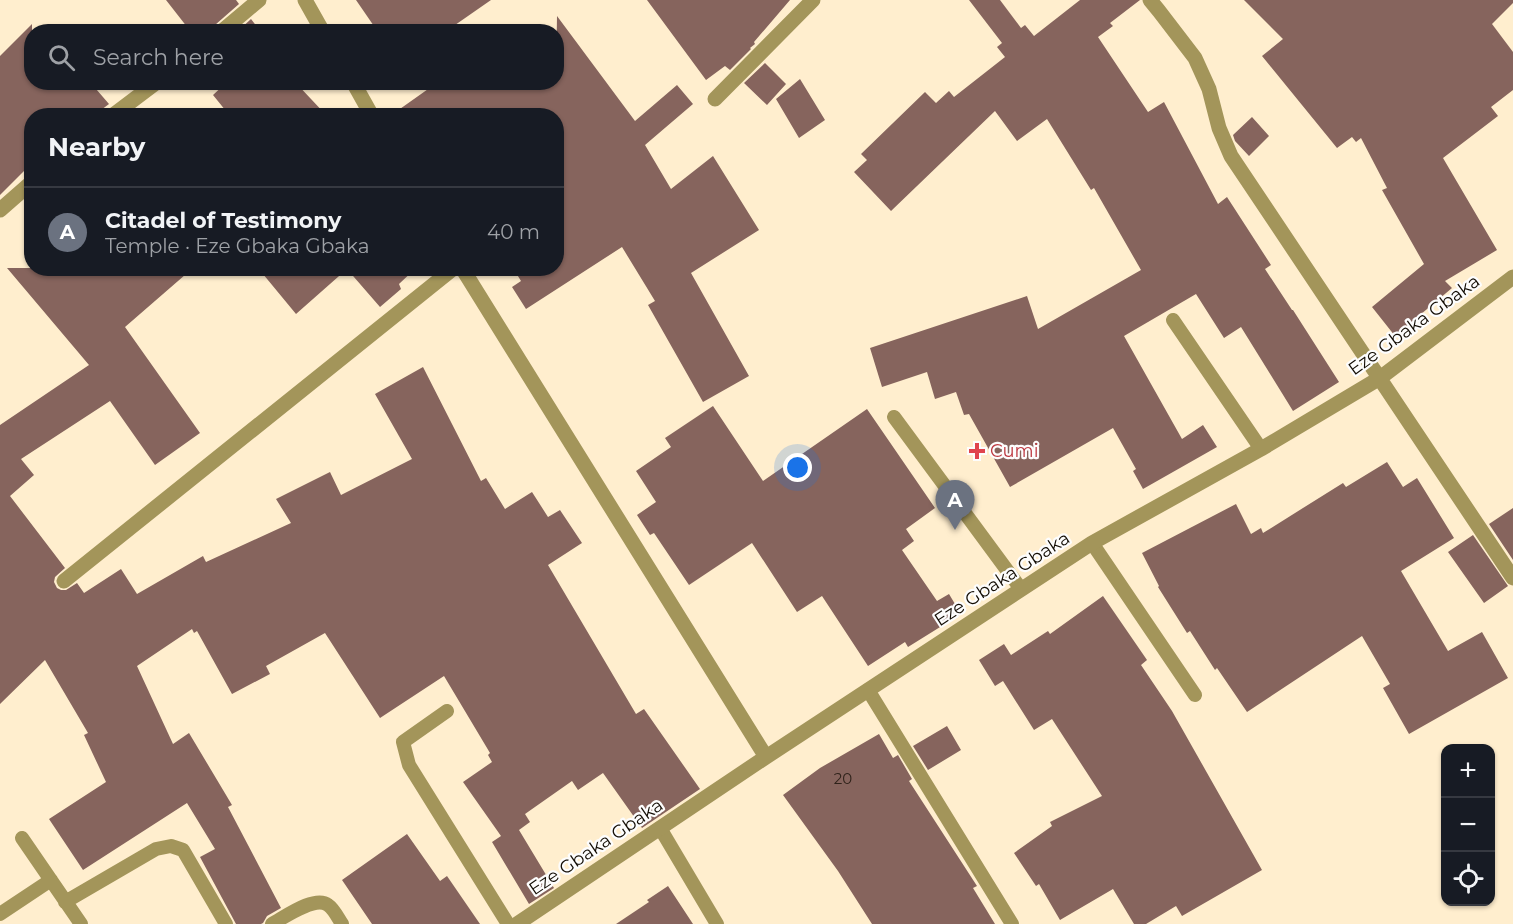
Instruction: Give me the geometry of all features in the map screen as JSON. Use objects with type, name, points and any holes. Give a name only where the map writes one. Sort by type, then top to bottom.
[{"type":"street","points":[[231,24],[260,0]]},
{"type":"street","points":[[305,0],[318,24]]},
{"type":"street","points":[[715,99],[813,0]]},
{"type":"street","points":[[1150,0],[1195,58],[1209,90],[1219,128],[1231,156],[1513,578]]},
{"type":"street","points":[[123,108],[146,90]]},
{"type":"street","points":[[357,90],[368,108]]},
{"type":"street","points":[[0,210],[24,189]]},
{"type":"street","points":[[64,581],[444,276]]},
{"type":"street","points":[[467,276],[766,757]]},
{"type":"street","name":"Eze Gbaka Gbaka","points":[[517,924],[1092,543],[1261,449],[1380,378],[1513,277]]},
{"type":"lane","points":[[1173,320],[1261,449]]},
{"type":"lane","points":[[894,417],[1022,590]]},
{"type":"lane","points":[[1092,543],[1195,695]]},
{"type":"lane","points":[[868,690],[1012,924]]},
{"type":"lane","points":[[447,711],[403,742],[409,765],[508,924]]},
{"type":"lane","points":[[660,828],[717,924]]},
{"type":"lane","points":[[22,838],[81,924]]},
{"type":"lane","points":[[66,902],[156,849],[171,846],[183,850],[226,924]]},
{"type":"lane","points":[[0,914],[51,880]]},
{"type":"lane","points":[[272,924],[312,902],[323,902],[330,906],[342,924]]},
{"type":"building","points":[[166,0],[236,0],[239,4],[216,24],[185,24]]},
{"type":"building","points":[[356,0],[491,0],[456,24],[372,24]]},
{"type":"building","points":[[647,0],[790,0],[754,42],[751,49],[730,70],[725,66],[706,80]]},
{"type":"building","points":[[969,0],[1000,0],[1021,28],[1025,25],[1034,36],[1080,0],[1140,0],[1110,23],[1113,26],[1098,37],[1148,112],[1164,102],[1218,204],[1227,197],[1271,265],[1265,269],[1339,382],[1293,411],[1241,327],[1224,338],[1196,294],[1124,336],[1182,439],[1203,425],[1217,447],[1143,489],[1133,471],[1136,469],[1113,428],[1010,487],[969,414],[964,415],[956,392],[935,399],[927,372],[882,387],[870,348],[1027,296],[1038,329],[1141,270],[1094,188],[1091,190],[1047,119],[1017,141],[995,111],[891,211],[854,172],[867,160],[861,154],[925,92],[936,103],[949,91],[954,97],[1005,57],[997,47],[1002,43]]},
{"type":"building","points":[[1244,0],[1513,0],[1513,3],[1492,24],[1513,52],[1513,90],[1491,107],[1498,116],[1443,158],[1497,250],[1445,281],[1452,288],[1395,336],[1372,307],[1424,264],[1382,190],[1387,188],[1361,138],[1356,142],[1352,137],[1337,148],[1262,56],[1283,39]]},
{"type":"building","points":[[557,16],[563,24],[557,24]]},
{"type":"building","points":[[251,19],[255,24],[246,24]]},
{"type":"building","points":[[564,25],[635,121],[677,85],[693,104],[645,145],[671,189],[713,156],[759,230],[691,273],[749,376],[703,402],[648,305],[655,301],[622,247],[526,309],[512,287],[521,281],[518,276],[564,276],[564,108],[401,108],[427,90],[564,90]]},
{"type":"building","points":[[24,32],[24,90],[97,90],[109,104],[104,108],[24,108],[24,171],[0,195],[0,56]]},
{"type":"building","points":[[765,63],[786,84],[767,105],[744,83]]},
{"type":"building","points":[[800,79],[825,120],[799,138],[776,99]]},
{"type":"building","points":[[218,90],[303,90],[319,108],[224,108],[213,95]]},
{"type":"building","points":[[1252,117],[1269,136],[1249,156],[1235,141],[1233,135]]},
{"type":"building","points":[[7,268],[24,268],[24,276],[184,276],[125,327],[200,433],[155,465],[110,401],[21,459],[34,475],[10,496],[65,568],[55,577],[54,582],[57,588],[66,590],[77,583],[84,593],[121,569],[137,594],[203,556],[206,562],[291,523],[276,499],[330,472],[341,495],[412,459],[375,394],[423,367],[481,481],[486,478],[505,509],[532,492],[548,517],[560,510],[582,543],[548,565],[636,714],[644,709],[700,789],[642,828],[603,773],[578,790],[572,781],[525,814],[530,822],[519,830],[554,888],[529,904],[492,842],[501,836],[463,782],[492,762],[488,755],[490,753],[444,676],[380,718],[325,633],[266,666],[270,674],[232,694],[197,631],[194,633],[192,629],[137,666],[173,744],[189,733],[232,805],[228,807],[281,908],[267,916],[261,924],[236,924],[200,857],[215,849],[187,803],[83,870],[49,819],[106,782],[84,735],[88,733],[45,660],[0,704],[0,425],[89,365]]},
{"type":"building","points":[[265,276],[339,276],[296,314]]},
{"type":"building","points":[[353,276],[408,276],[399,284],[401,289],[380,307]]},
{"type":"building","points":[[713,406],[763,481],[867,409],[935,508],[906,529],[914,541],[902,550],[937,601],[949,594],[961,614],[908,647],[905,642],[868,666],[822,596],[797,612],[752,543],[689,585],[654,533],[650,535],[637,515],[656,502],[636,471],[671,447],[665,438]]},
{"type":"building","points":[[1387,462],[1403,487],[1417,478],[1454,538],[1401,571],[1448,651],[1482,632],[1508,678],[1409,734],[1383,688],[1390,684],[1362,636],[1247,712],[1217,668],[1215,670],[1190,631],[1187,633],[1158,587],[1142,553],[1236,504],[1251,534],[1261,528],[1263,533],[1343,483],[1346,487]]},
{"type":"building","points":[[1513,508],[1513,560],[1489,524]]},
{"type":"building","points":[[1473,535],[1508,586],[1484,603],[1448,552]]},
{"type":"building","points":[[1103,596],[1147,660],[1141,665],[1172,711],[1262,870],[1182,916],[1176,906],[1146,924],[1134,924],[1113,889],[1060,920],[1039,884],[1036,886],[1014,853],[1052,826],[1050,822],[1102,796],[1052,719],[1034,730],[1003,681],[995,686],[979,660],[1004,644],[1011,655],[1048,631],[1050,634]]},
{"type":"building","points":[[947,726],[961,750],[928,770],[913,746]]},
{"type":"building","points":[[879,734],[893,758],[898,755],[912,779],[909,781],[977,886],[973,888],[995,924],[872,924],[838,871],[783,795],[820,768]]},
{"type":"building","points":[[407,834],[440,881],[447,876],[480,924],[372,924],[342,880]]},
{"type":"building","points":[[668,886],[693,924],[616,924],[649,902],[647,900]]},
{"type":"place","name":"Cumi","points":[[977,451]]},
{"type":"place","name":"Citadel of Testimony","points":[[955,530]]}]
